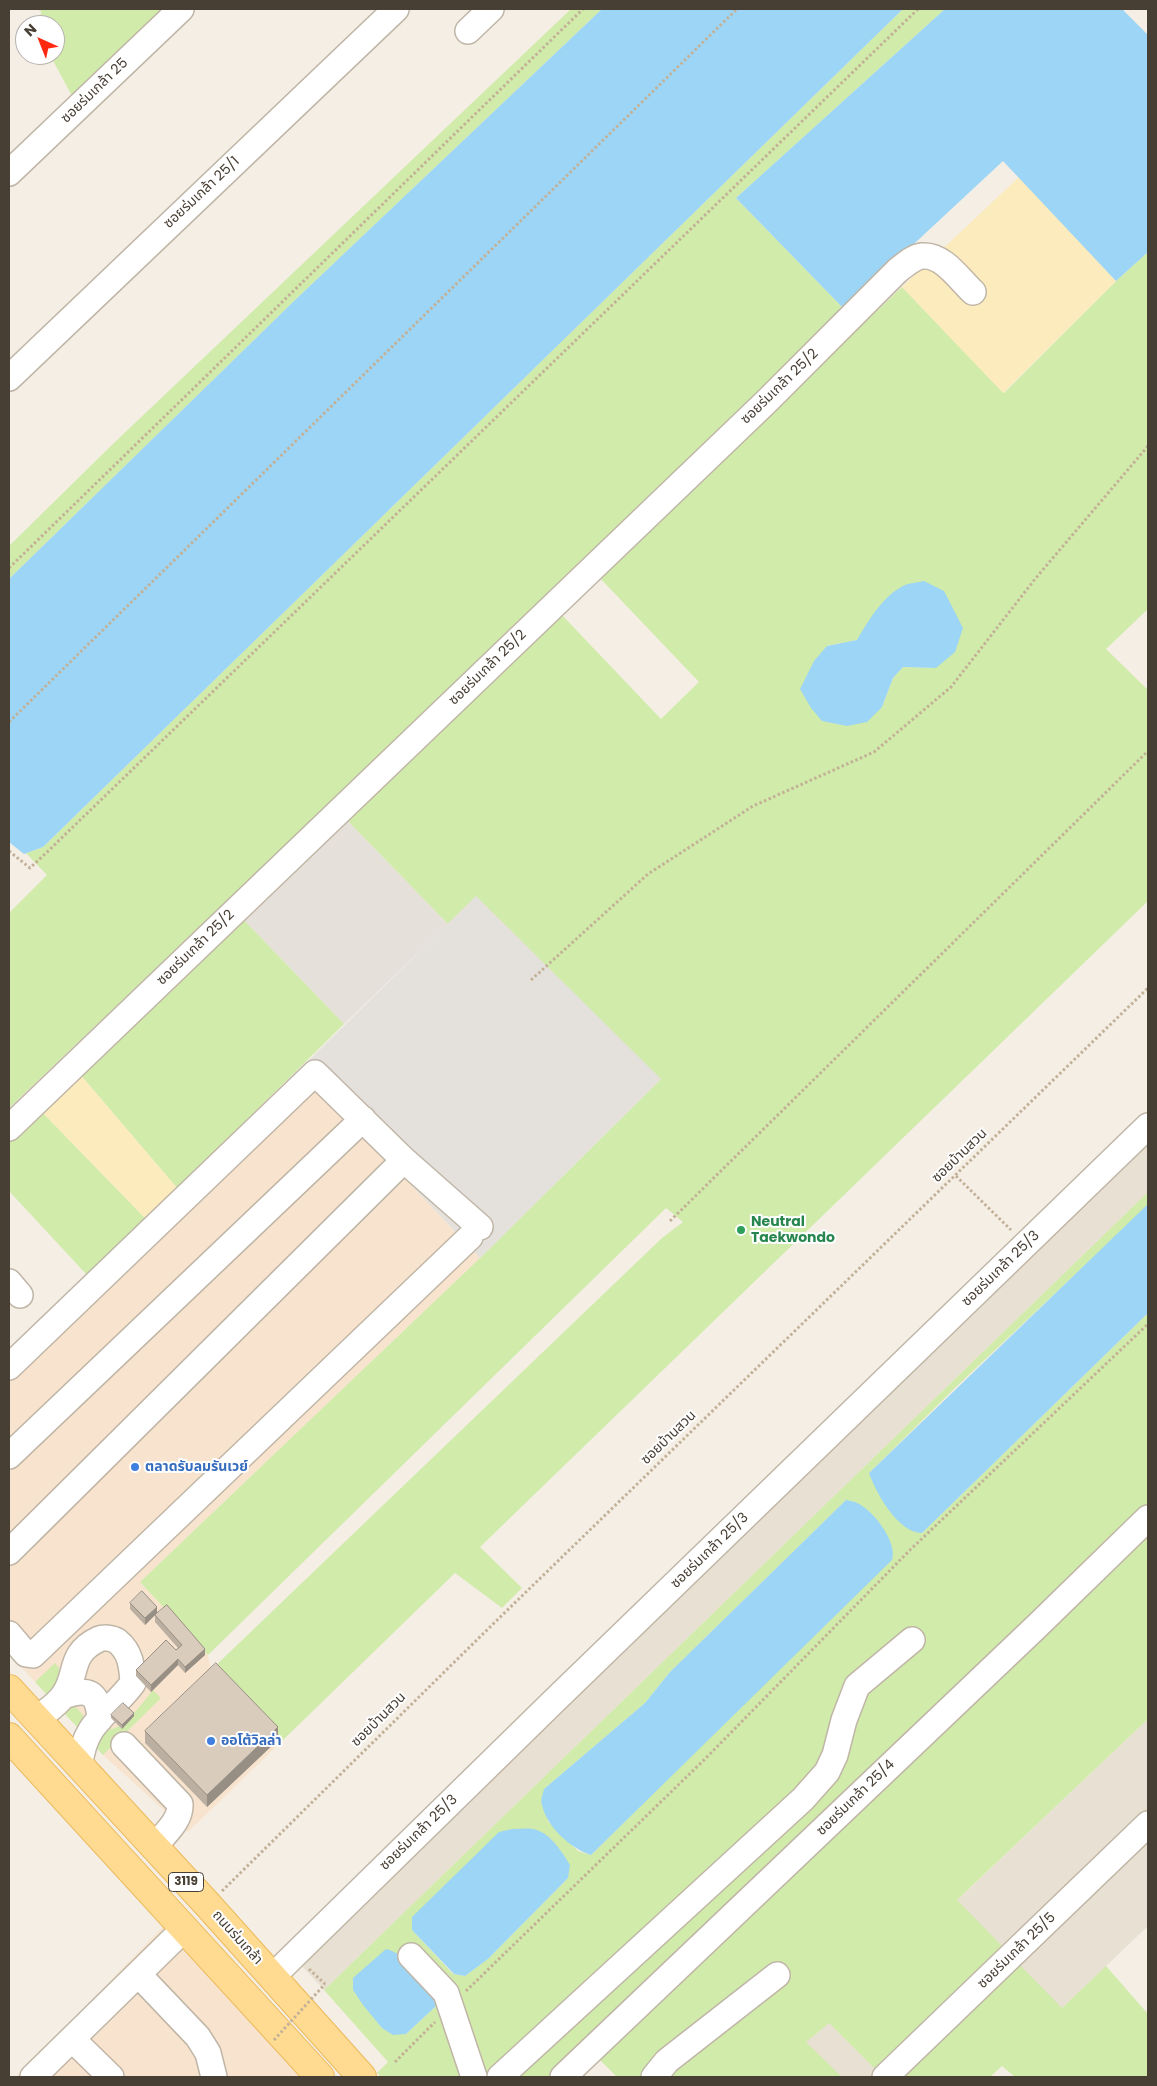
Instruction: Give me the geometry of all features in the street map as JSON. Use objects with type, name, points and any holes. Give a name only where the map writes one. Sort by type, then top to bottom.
[{"type":"main road","name":"ถนนร่มเกล้า","points":[[9,1689],[208,1905],[362,2077]]},
{"type":"main road","name":"3119","points":[[9,1737],[320,2077]]},
{"type":"street","name":"ซอยร่มเกล้า 25","points":[[9,173],[182,9]]},
{"type":"street","name":"ซอยร่มเกล้า 25/1","points":[[9,378],[396,9]]},
{"type":"street","points":[[468,31],[491,9]]},
{"type":"street","name":"ซอยร่มเกล้า 25/2","points":[[9,1128],[745,421],[898,270],[920,256],[932,257],[942,262],[973,292]]},
{"type":"street","points":[[9,1366],[316,1072],[475,1232],[33,1655],[26,1654],[9,1634]]},
{"type":"street","points":[[9,1456],[363,1119]]},
{"type":"street","name":"ซอยร่มเกล้า 25/3","points":[[272,1977],[1148,1126]]},
{"type":"street","points":[[9,1552],[404,1160]]},
{"type":"street","name":"ซอยร่มเกล้า 25/4","points":[[563,2077],[1148,1518]]},
{"type":"street","points":[[37,1719],[63,1696],[80,1653],[92,1642],[103,1637],[115,1640],[130,1657],[133,1683],[122,1697],[100,1718],[84,1739],[80,1765]]},
{"type":"street","points":[[500,2077],[803,1799],[827,1772],[835,1755],[846,1713],[857,1686],[912,1640]]},
{"type":"street","points":[[63,1696],[78,1691],[88,1692],[96,1698],[99,1705],[100,1718]]},
{"type":"street","points":[[124,1745],[180,1804],[177,1818],[154,1847]]},
{"type":"street","name":"ซอยร่มเกล้า 25/5","points":[[885,2077],[1148,1824]]},
{"type":"street","points":[[33,2077],[184,1929]]},
{"type":"street","points":[[411,1956],[446,1993],[474,2077]]},
{"type":"street","points":[[138,1974],[198,2037],[208,2053],[214,2077]]},
{"type":"street","points":[[654,2077],[667,2061],[777,1975]]},
{"type":"street","points":[[72,2039],[111,2077]]},
{"type":"path","points":[[9,568],[583,9]]},
{"type":"path","points":[[9,722],[737,9]]},
{"type":"path","points":[[9,851],[30,868],[918,9]]},
{"type":"path","points":[[531,980],[648,874],[753,806],[874,752],[951,686],[1035,579],[1148,446]]},
{"type":"path","points":[[670,1221],[1148,751]]},
{"type":"path","name":"ซอยบ้านสวน","points":[[208,1905],[490,1626],[1148,988]]},
{"type":"path","points":[[956,1176],[1016,1235]]},
{"type":"path","points":[[395,2062],[706,1758],[910,1550],[1148,1324]]},
{"type":"path","points":[[274,2040],[325,1984]]},
{"type":"shaded area","points":[[344,817],[448,924],[344,1024],[240,916]]},
{"type":"shaded area","points":[[476,896],[661,1079],[480,1258],[301,1068]]},
{"type":"shaded area","name":"ตลาดรับลมรันเวย์","points":[[301,1068],[480,1258],[140,1582],[208,1655],[211,1670],[282,1741],[188,1832],[103,1755],[9,1654],[9,1351]]},
{"type":"shaded area","points":[[1148,1116],[1148,1192],[324,1990],[288,1951]]},
{"type":"shaded area","points":[[1148,1719],[1148,1926],[990,2077],[771,2077],[805,2042],[829,2022]]},
{"type":"shaded area","points":[[163,1927],[303,2077],[16,2077]]},
{"type":"green space","points":[[36,9],[167,9],[72,96],[55,65],[65,65],[65,15],[41,15],[41,11]]},
{"type":"green space","points":[[571,9],[602,9],[293,302],[9,579],[9,546],[116,441]]},
{"type":"green space","points":[[903,9],[945,9],[736,198],[844,309],[641,507],[9,1108],[9,913],[47,875],[26,853],[43,847]]},
{"type":"green space","points":[[1148,252],[1148,609],[1106,649],[1148,690],[1148,901],[480,1547],[522,1588],[502,1608],[455,1573],[282,1741],[211,1670],[662,1238],[683,1222],[666,1208],[208,1655],[140,1582],[480,1258],[660,1080],[476,897],[448,924],[344,817],[559,612],[661,719],[699,682],[598,576],[902,287],[1004,393],[1116,281]],"holes":[[[857,640],[936,668],[903,667],[893,678],[882,707],[827,646]]]},
{"type":"green space","points":[[240,916],[344,1024],[177,1188],[78,1072]]},
{"type":"green space","points":[[39,1109],[145,1218],[87,1275],[9,1191],[9,1137]]},
{"type":"green space","points":[[1148,1192],[1148,1204],[1138,1215],[956,1387],[869,1473],[922,1533],[1148,1313],[1148,1508],[553,2077],[381,2077],[377,2073],[388,2062],[324,1990]],"holes":[[[846,1500],[752,1696],[591,1855],[578,1851],[548,1821],[544,1789],[645,1703],[670,1672]],[[568,1878],[488,1959],[465,1976],[453,1974],[412,1930]],[[353,1990],[435,2007],[406,2034],[382,2028]]]},
{"type":"green space","points":[[1148,1530],[1148,1719],[957,1900],[1005,1949],[879,2073],[829,2023],[806,2042],[842,2077],[617,2077],[597,2057]]},
{"type":"green space","points":[[55,1663],[60,1671],[60,1676],[49,1697],[35,1682]]},
{"type":"green space","points":[[153,1690],[161,1698],[103,1755],[88,1739],[127,1721]]},
{"type":"green space","points":[[74,1705],[83,1715],[80,1730],[62,1711]]},
{"type":"green space","points":[[1015,1960],[1062,2008],[1106,1966],[1148,2014],[1148,2077],[1015,2077],[1002,2066],[990,2077],[894,2077]]},
{"type":"sand","points":[[1019,177],[1116,281],[1003,393],[902,287]]},
{"type":"sand","points":[[78,1072],[177,1188],[145,1218],[39,1109]]},
{"type":"water","points":[[602,9],[903,9],[43,847],[24,854],[9,842],[9,579],[293,302]]},
{"type":"water","points":[[945,9],[1122,9],[1148,35],[1148,252],[1116,281],[1003,161],[844,309],[736,198]]},
{"type":"water","points":[[924,581],[944,591],[963,628],[955,652],[936,668],[903,667],[893,678],[882,707],[867,722],[847,726],[822,721],[811,708],[800,689],[814,661],[827,646],[857,640],[878,608],[892,593],[908,584]]},
{"type":"water","points":[[1148,1204],[1148,1313],[922,1533],[913,1531],[905,1526],[889,1510],[877,1491],[869,1473]]},
{"type":"water","points":[[846,1500],[856,1502],[877,1519],[891,1544],[892,1560],[591,1855],[583,1852],[560,1836],[549,1821],[542,1805],[544,1789],[645,1703],[670,1672]]},
{"type":"water","points":[[512,1829],[533,1829],[550,1838],[570,1865],[568,1878],[488,1959],[465,1976],[454,1974],[412,1930],[412,1917],[499,1832]]},
{"type":"water","points":[[386,1949],[409,1962],[440,2000],[406,2034],[393,2035],[382,2028],[353,1990],[353,1978]]},
{"type":"building","points":[[142,1591],[157,1607],[145,1618],[130,1603]]},
{"type":"building","points":[[167,1605],[205,1649],[185,1667],[178,1659],[151,1685],[136,1670],[166,1640],[176,1650],[182,1645],[155,1615]]},
{"type":"building","name":"ออโต้วิลล่า","points":[[216,1663],[278,1727],[207,1795],[145,1731]]},
{"type":"building","points":[[123,1703],[134,1713],[122,1725],[111,1715]]},
{"type":"place","name":"Neutral Taekwondo","points":[[741,1230]]},
{"type":"place","name":"ตลาดรับลมรันเวย์","points":[[135,1467]]},
{"type":"place","name":"ออโต้วิลล่า","points":[[211,1741]]}]
